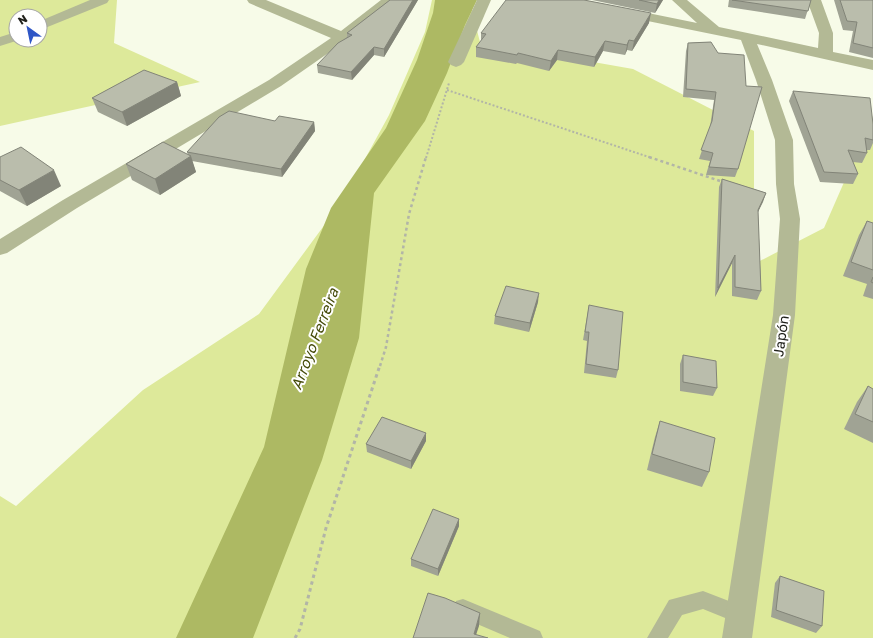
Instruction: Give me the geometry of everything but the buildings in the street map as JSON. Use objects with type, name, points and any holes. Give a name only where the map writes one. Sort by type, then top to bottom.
[{"type":"street","points":[[48,23],[102,0]]},
{"type":"street","points":[[254,0],[342,37]]},
{"type":"street","points":[[0,248],[70,204],[275,83],[342,37],[390,0]]},
{"type":"street","points":[[456,62],[484,0]]},
{"type":"street","points":[[564,0],[873,64]]},
{"type":"street","points":[[679,0],[713,30]]},
{"type":"street","points":[[814,0],[826,33],[825,54]]},
{"type":"street","name":"Japón","points":[[737,638],[784,315],[790,219],[785,184],[784,140],[764,80],[747,37]]},
{"type":"lane","points":[[657,638],[676,607],[703,600],[740,615]]},
{"type":"lane","points":[[451,602],[533,638]]},
{"type":"path","points":[[295,638],[300,629],[326,528],[386,347],[409,214],[456,62]]},
{"type":"path","points":[[447,90],[727,183]]},
{"type":"shaded area","points":[[0,0],[117,0],[114,43],[200,82],[0,126]]},
{"type":"shaded area","points":[[432,0],[469,0],[480,42],[633,69],[754,131],[754,264],[824,228],[873,116],[873,638],[0,638],[0,496],[16,506],[143,390],[259,314],[342,201],[389,115],[425,32]]},
{"type":"water","name":"Arroyo Ferreira","points":[[435,0],[477,0],[465,25],[447,73],[425,121],[374,193],[359,338],[322,460],[253,638],[176,638],[264,447],[306,269],[331,208],[386,128],[417,60],[433,13]]}]
